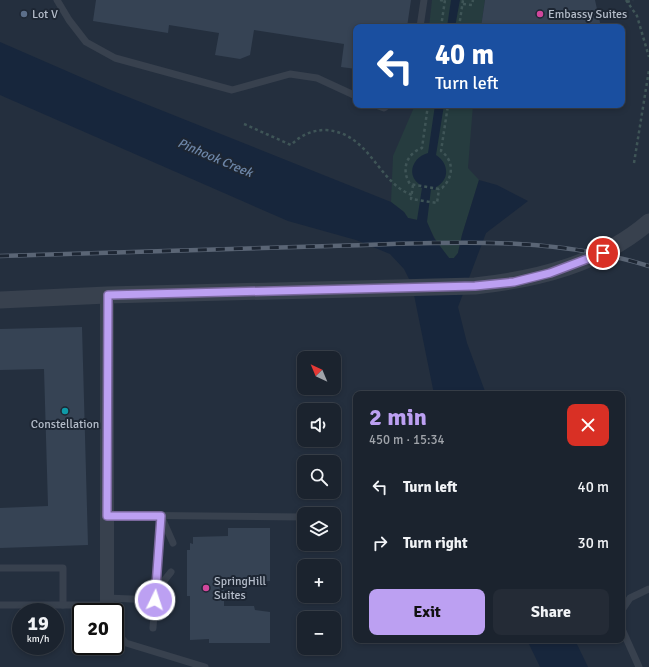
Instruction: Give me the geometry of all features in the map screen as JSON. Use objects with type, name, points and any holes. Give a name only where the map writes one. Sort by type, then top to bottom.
[{"type":"street","points":[[0,300],[108,295],[289,292],[475,286],[514,282],[550,273],[607,252],[632,236],[649,222]]},
{"type":"street","points":[[632,236],[649,232]]},
{"type":"street","points":[[107,603],[108,295]]},
{"type":"lane","points":[[57,0],[68,20],[86,42],[115,58],[232,90],[290,74],[317,78],[353,95]]},
{"type":"lane","points":[[420,24],[424,0]]},
{"type":"lane","points":[[107,516],[297,517]]},
{"type":"lane","points":[[161,516],[173,543]]},
{"type":"lane","points":[[154,628],[161,516]]},
{"type":"lane","points":[[0,568],[63,568],[63,603]]},
{"type":"lane","points":[[156,591],[171,572]]},
{"type":"lane","points":[[625,606],[630,598],[649,589]]},
{"type":"lane","points":[[124,603],[155,600]]},
{"type":"lane","points":[[0,605],[12,605]]},
{"type":"lane","points":[[625,636],[639,667]]},
{"type":"lane","points":[[124,641],[126,643],[205,667]]},
{"type":"path","points":[[440,0],[445,0],[441,24]]},
{"type":"path","points":[[459,24],[463,2],[472,5],[473,0]]},
{"type":"path","points":[[627,1],[633,0]]},
{"type":"path","points":[[627,1],[632,6],[637,16],[649,57]]},
{"type":"path","points":[[634,163],[649,70]]},
{"type":"path","points":[[428,108],[422,148],[410,156],[405,167],[406,178],[410,184],[434,188],[442,188],[446,184],[451,174],[450,162],[442,151],[448,108]]},
{"type":"path","points":[[244,124],[291,145],[302,136],[317,130],[337,131],[357,142],[399,188],[412,195]]},
{"type":"path","points":[[413,185],[411,199],[434,203],[437,203],[439,188]]},
{"type":"green space","points":[[432,0],[485,0],[481,24],[429,24]]},
{"type":"green space","points":[[414,108],[473,108],[468,168],[479,180],[458,253],[454,258],[449,258],[442,249],[427,222],[408,218],[404,212],[391,202],[393,156]]},
{"type":"water","points":[[451,0],[460,0],[456,24],[447,24]]},
{"type":"water","name":"Pinhook Creek","points":[[0,42],[108,89],[391,202],[404,212],[408,218],[417,220],[422,188],[419,187],[419,184],[413,176],[413,166],[418,158],[428,153],[435,108],[444,108],[436,155],[443,162],[446,176],[435,190],[431,189],[427,222],[434,238],[449,258],[454,258],[458,253],[479,180],[497,185],[528,201],[486,233],[458,307],[467,343],[485,391],[433,391],[412,285],[404,269],[390,254],[356,240],[288,221],[0,95]]},
{"type":"water","points":[[528,643],[576,643],[588,667],[540,667]]},
{"type":"building","points":[[96,0],[411,0],[407,24],[353,24],[353,69],[341,67],[344,44],[254,30],[250,55],[240,59],[215,55],[219,33],[169,25],[168,33],[93,21]]},
{"type":"building","name":"Embassy Suites","points":[[485,0],[595,0],[600,24],[481,24]]},
{"type":"building","name":"Constellation","points":[[82,327],[88,545],[0,548],[0,508],[48,506],[44,369],[0,370],[0,329]]},
{"type":"building","name":"SpringHill Suites","points":[[228,528],[270,528],[270,581],[260,581],[259,579],[224,579],[224,606],[254,606],[255,610],[270,612],[270,643],[209,643],[209,639],[190,640],[190,596],[187,596],[187,550],[190,550],[190,543],[193,544],[193,537],[228,536]]},
{"type":"railway","points":[[0,256],[411,243],[491,243],[571,249],[610,256],[649,266]]},
{"type":"place","name":"Lot V","points":[[24,14]]},
{"type":"place","name":"Embassy Suites","points":[[540,14]]},
{"type":"place","name":"Constellation","points":[[65,411]]},
{"type":"place","name":"SpringHill Suites","points":[[206,588]]},
{"type":"route","points":[[155,600],[161,516],[107,516],[108,295],[289,292],[475,286],[514,282],[550,273],[603,253]]}]
